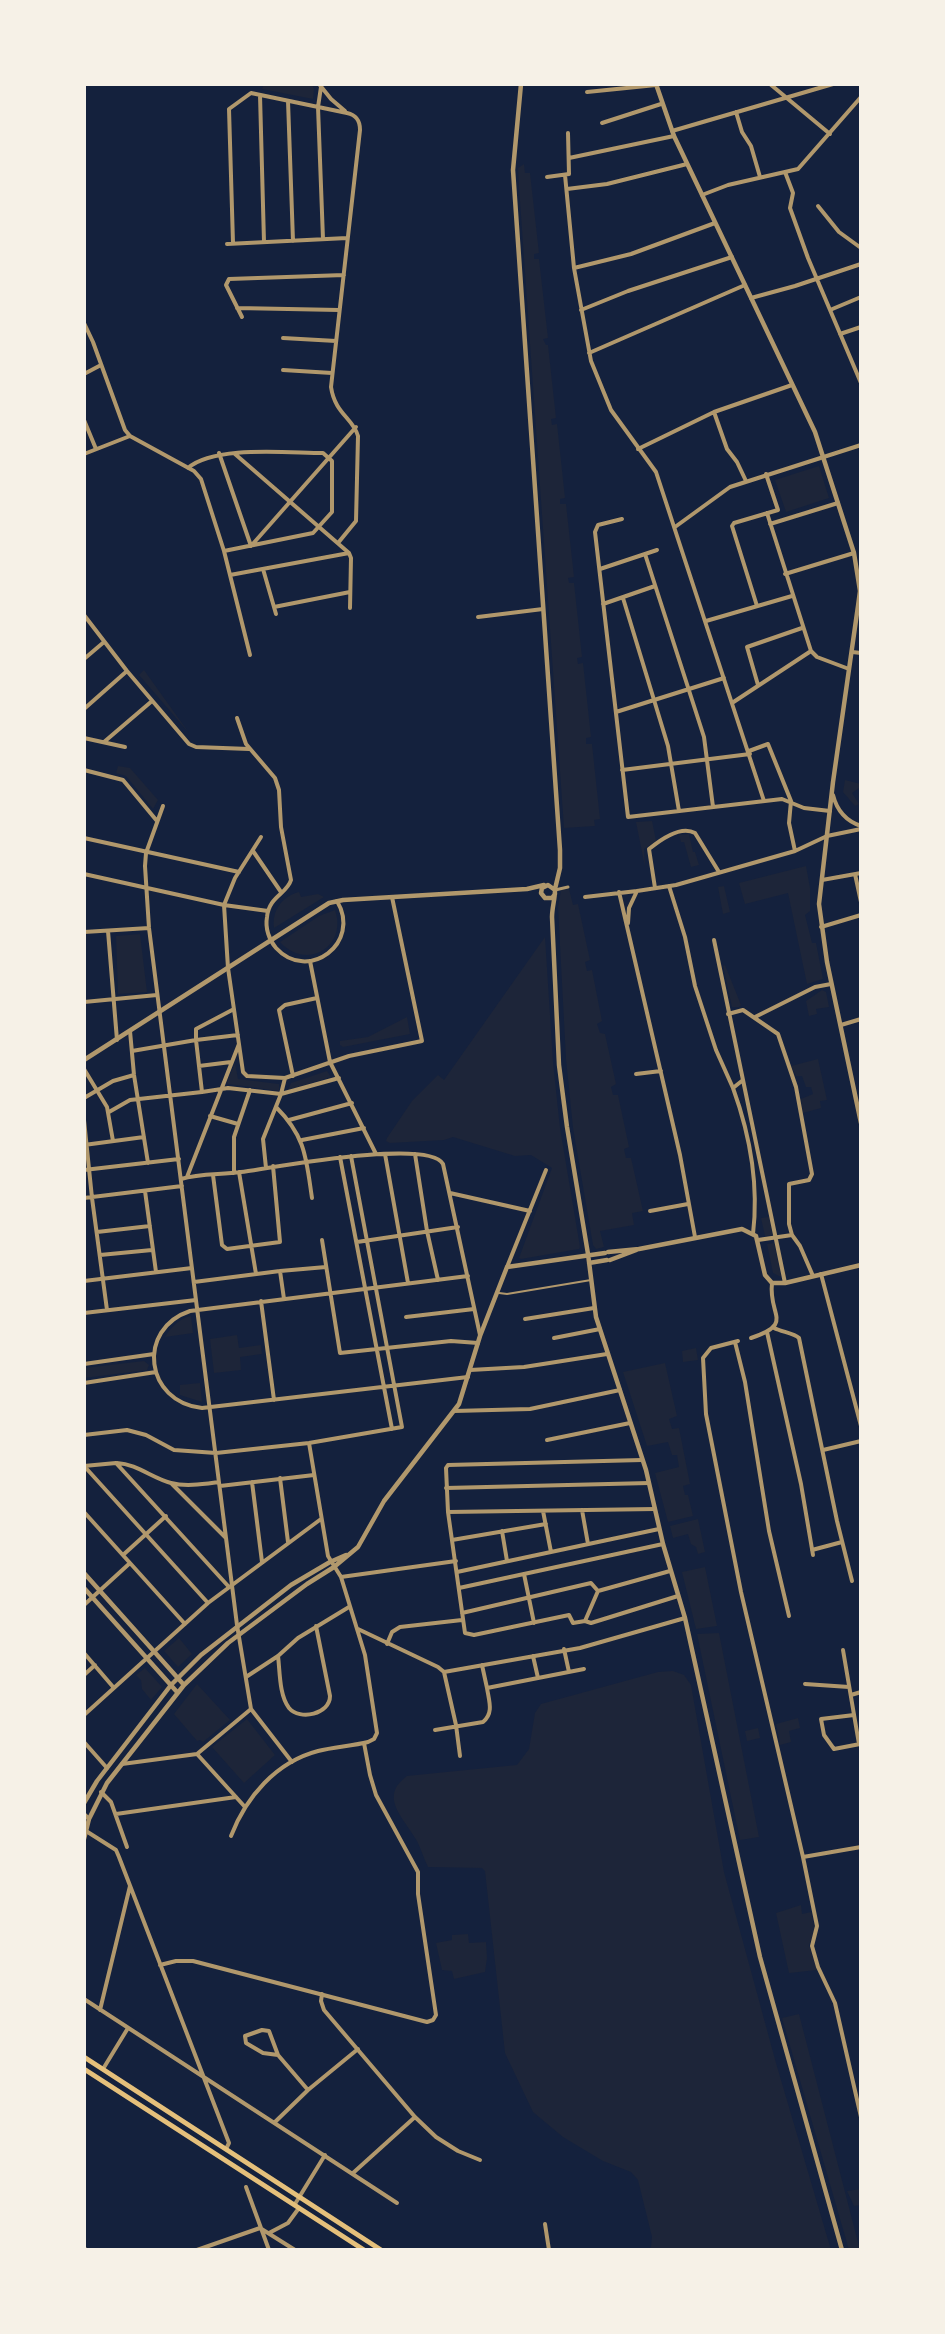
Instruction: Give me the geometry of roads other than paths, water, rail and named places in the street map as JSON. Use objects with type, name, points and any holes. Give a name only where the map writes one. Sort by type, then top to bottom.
[{"type":"main road","points":[[84,2057],[381,2250]]},
{"type":"main road","points":[[84,2069],[364,2250]]},
{"type":"street","points":[[521,84],[513,170],[560,850],[559,874],[552,917],[559,1065],[567,1127],[588,1254],[594,1308],[649,1483],[670,1571],[685,1618],[760,1957],[842,2250]]},
{"type":"street","points":[[587,92],[656,84],[673,134],[815,432],[854,553],[860,591],[833,783],[819,904],[820,928],[861,1123]]},
{"type":"street","points":[[770,84],[830,134]]},
{"type":"street","points":[[569,158],[673,134],[736,112],[833,84]]},
{"type":"street","points":[[320,86],[318,107],[323,239]]},
{"type":"street","points":[[320,86],[347,113]]},
{"type":"street","points":[[233,243],[229,109],[251,93],[347,113],[356,117],[360,125],[331,387],[334,402],[355,428],[358,436],[356,521],[338,543]]},
{"type":"street","points":[[260,95],[264,242]]},
{"type":"street","points":[[702,195],[728,185],[803,166],[861,97]]},
{"type":"street","points":[[288,101],[293,241]]},
{"type":"street","points":[[602,123],[661,104]]},
{"type":"street","points":[[736,112],[742,132],[751,146],[760,177]]},
{"type":"street","points":[[547,177],[569,174],[568,133]]},
{"type":"street","points":[[567,189],[607,184],[687,164]]},
{"type":"street","points":[[785,172],[793,193],[790,208],[861,383]]},
{"type":"street","points":[[565,175],[574,268],[589,353],[610,410],[656,472],[764,801]]},
{"type":"street","points":[[818,206],[839,232],[861,248]]},
{"type":"street","points":[[574,268],[631,254],[715,223]]},
{"type":"street","points":[[227,244],[347,238]]},
{"type":"street","points":[[581,310],[628,291],[732,257]]},
{"type":"street","points":[[751,297],[861,264]]},
{"type":"street","points":[[242,317],[226,285],[229,279],[344,275]]},
{"type":"street","points":[[589,353],[745,285]]},
{"type":"street","points":[[830,310],[861,297]]},
{"type":"street","points":[[237,308],[339,310]]},
{"type":"street","points":[[84,323],[93,342],[121,424],[130,436],[188,468],[201,479],[224,551],[250,655]]},
{"type":"street","points":[[840,334],[861,327]]},
{"type":"street","points":[[283,338],[336,341]]},
{"type":"street","points":[[84,374],[101,365]]},
{"type":"street","points":[[854,367],[861,365]]},
{"type":"street","points":[[282,370],[332,373]]},
{"type":"street","points":[[638,449],[714,412],[792,385]]},
{"type":"street","points":[[714,412],[727,449],[737,462],[746,481]]},
{"type":"street","points":[[84,420],[96,449]]},
{"type":"street","points":[[251,546],[355,428]]},
{"type":"street","points":[[84,454],[130,436]]},
{"type":"street","points":[[675,527],[724,490],[766,474],[861,445]]},
{"type":"street","points":[[188,468],[197,460],[219,453],[322,453],[332,461],[332,512],[314,533],[224,551]]},
{"type":"street","points":[[219,453],[251,546]]},
{"type":"street","points":[[234,453],[349,553],[351,558],[350,608]]},
{"type":"street","points":[[757,606],[732,526],[734,523],[778,510],[766,474]]},
{"type":"street","points":[[770,524],[838,502]]},
{"type":"street","points":[[767,513],[811,651],[817,657],[850,669]]},
{"type":"street","points":[[622,519],[598,525],[595,532],[628,817],[782,799],[804,808],[830,811]]},
{"type":"street","points":[[600,568],[657,550]]},
{"type":"street","points":[[230,575],[349,553]]},
{"type":"street","points":[[785,574],[854,553]]},
{"type":"street","points":[[645,554],[704,737],[713,807]]},
{"type":"street","points":[[263,569],[276,614]]},
{"type":"street","points":[[603,604],[655,586]]},
{"type":"street","points":[[274,607],[350,592]]},
{"type":"street","points":[[706,621],[792,596]]},
{"type":"street","points":[[623,598],[672,764],[679,811]]},
{"type":"street","points":[[477,617],[543,609]]},
{"type":"street","points":[[84,615],[127,671],[192,746],[240,747],[251,750]]},
{"type":"street","points":[[758,685],[747,646],[802,628]]},
{"type":"street","points":[[84,659],[104,642]]},
{"type":"street","points":[[732,703],[811,651]]},
{"type":"street","points":[[852,652],[861,653]]},
{"type":"street","points":[[84,709],[127,671]]},
{"type":"street","points":[[616,712],[724,678]]},
{"type":"street","points":[[104,742],[152,700]]},
{"type":"street","points":[[237,718],[243,738],[251,750],[272,771],[279,790],[281,827],[291,880],[289,886],[281,892],[268,911],[266,922],[270,940],[287,957],[298,960],[310,961],[327,954],[336,946],[341,936],[344,918],[337,901]]},
{"type":"street","points":[[84,738],[125,747]]},
{"type":"street","points":[[622,770],[749,753],[768,744],[791,801],[789,823],[795,851]]},
{"type":"street","points":[[84,770],[123,780],[157,821]]},
{"type":"street","points":[[833,783],[834,801],[840,812],[861,827]]},
{"type":"street","points":[[163,806],[146,854],[146,889],[159,1012],[179,1159],[184,1178]]},
{"type":"street","points":[[583,897],[669,886],[795,851],[827,836],[861,827]]},
{"type":"street","points":[[656,888],[649,849],[681,831],[690,830],[695,833],[719,872]]},
{"type":"street","points":[[261,837],[239,872],[224,905],[228,968],[245,1075],[268,1079],[285,1078],[349,1056],[422,1041],[392,897]]},
{"type":"street","points":[[84,838],[146,854],[239,872]]},
{"type":"street","points":[[253,851],[281,892]]},
{"type":"street","points":[[821,880],[861,873]]},
{"type":"street","points":[[84,874],[224,905],[268,911]]},
{"type":"street","points":[[552,917],[541,890],[559,874]]},
{"type":"street","points":[[855,874],[861,902]]},
{"type":"street","points":[[84,1058],[117,1040],[322,907],[337,901],[527,890],[546,885],[552,886],[555,892]]},
{"type":"street","points":[[669,886],[685,937],[695,986],[716,1050],[743,1115],[750,1147],[756,1212],[753,1233]]},
{"type":"street","points":[[527,890],[550,899],[555,892],[568,887]]},
{"type":"street","points":[[628,926],[629,908],[638,891]]},
{"type":"street","points":[[619,892],[661,1071],[695,1237]]},
{"type":"street","points":[[820,928],[861,915]]},
{"type":"street","points":[[84,932],[149,928]]},
{"type":"street","points":[[108,931],[117,1040]]},
{"type":"street","points":[[714,940],[785,1283]]},
{"type":"street","points":[[310,961],[330,1062],[376,1155]]},
{"type":"street","points":[[754,1017],[815,987],[831,984]]},
{"type":"street","points":[[84,1002],[157,995]]},
{"type":"street","points":[[293,1076],[279,1010],[285,1005],[317,998]]},
{"type":"street","points":[[202,1092],[196,1029],[234,1008]]},
{"type":"street","points":[[728,1014],[743,1010],[778,1034],[796,1087],[812,1172],[808,1180],[789,1184],[787,1203],[792,1235],[800,1246],[813,1276]]},
{"type":"street","points":[[841,1025],[861,1019]]},
{"type":"street","points":[[130,1031],[134,1075],[148,1162]]},
{"type":"street","points":[[132,1051],[164,1044],[238,1035]]},
{"type":"street","points":[[239,1044],[182,1186],[231,1586],[251,1709],[292,1762]]},
{"type":"street","points":[[199,1066],[232,1062]]},
{"type":"street","points":[[84,1069],[109,1112],[114,1140]]},
{"type":"street","points":[[636,1074],[661,1071]]},
{"type":"street","points":[[84,1098],[123,1077],[134,1075]]},
{"type":"street","points":[[266,1168],[263,1139],[281,1095],[285,1078]]},
{"type":"street","points":[[109,1112],[130,1100],[228,1088],[281,1095],[339,1078]]},
{"type":"street","points":[[733,1088],[743,1080]]},
{"type":"street","points":[[250,1090],[232,1149],[256,1274]]},
{"type":"street","points":[[289,1120],[352,1103]]},
{"type":"street","points":[[276,1107],[289,1120],[302,1140],[312,1198]]},
{"type":"street","points":[[210,1116],[238,1124]]},
{"type":"street","points":[[84,1120],[86,1170],[92,1197],[107,1310]]},
{"type":"street","points":[[302,1140],[364,1128]]},
{"type":"street","points":[[86,1145],[144,1137]]},
{"type":"street","points":[[385,1154],[408,1283]]},
{"type":"street","points":[[184,1178],[237,1173],[351,1156],[415,1154],[441,1160],[458,1227],[480,1336]]},
{"type":"street","points":[[415,1154],[427,1232],[438,1280]]},
{"type":"street","points":[[84,1435],[127,1430],[146,1435],[174,1450],[216,1453],[309,1443],[402,1427],[351,1156]]},
{"type":"street","points":[[340,1158],[392,1429]]},
{"type":"street","points":[[86,1170],[179,1159]]},
{"type":"street","points":[[213,1175],[222,1245],[227,1249],[280,1242],[273,1166]]},
{"type":"street","points":[[84,1839],[89,1819],[101,1792],[177,1692],[207,1661],[239,1634],[352,1553],[362,1541],[384,1501],[454,1411],[460,1402],[480,1336],[546,1170]]},
{"type":"street","points":[[84,1198],[182,1186]]},
{"type":"street","points":[[145,1191],[156,1272]]},
{"type":"street","points":[[450,1193],[530,1211]]},
{"type":"street","points":[[650,1211],[688,1204]]},
{"type":"street","points":[[97,1232],[150,1226]]},
{"type":"street","points":[[357,1242],[458,1227]]},
{"type":"street","points":[[507,1267],[588,1254],[639,1249],[737,1229],[753,1233],[759,1240],[765,1275],[772,1283],[771,1291],[777,1321],[774,1328],[751,1338]]},
{"type":"street","points":[[759,1240],[792,1235]]},
{"type":"street","points":[[322,1240],[340,1353],[451,1341],[478,1343]]},
{"type":"street","points":[[589,1263],[608,1260],[639,1249]]},
{"type":"street","points":[[100,1255],[152,1250]]},
{"type":"street","points":[[772,1283],[785,1283],[861,1265]]},
{"type":"street","points":[[194,1282],[326,1267]]},
{"type":"street","points":[[84,1281],[192,1268]]},
{"type":"street","points":[[280,1271],[284,1299]]},
{"type":"street","points":[[821,1274],[861,1426]]},
{"type":"street","points":[[468,1276],[197,1309],[183,1313],[170,1321],[160,1333],[154,1354],[156,1372],[162,1386],[179,1402],[194,1407],[209,1408],[468,1377]]},
{"type":"street","points":[[84,1313],[196,1300]]},
{"type":"street","points":[[261,1301],[274,1400]]},
{"type":"street","points":[[525,1319],[594,1308]]},
{"type":"street","points":[[406,1317],[474,1309]]},
{"type":"street","points":[[774,1328],[799,1338],[852,1581]]},
{"type":"street","points":[[554,1338],[600,1329]]},
{"type":"street","points":[[767,1332],[801,1484],[813,1555]]},
{"type":"street","points":[[789,1617],[769,1531],[745,1382],[736,1342],[711,1348],[703,1358],[706,1414],[741,1592],[817,1926],[812,1946],[818,1967],[835,2002],[861,2117]]},
{"type":"street","points":[[84,1364],[154,1354]]},
{"type":"street","points":[[470,1370],[524,1367],[607,1354]]},
{"type":"street","points":[[84,1383],[156,1372]]},
{"type":"street","points":[[454,1411],[530,1409],[620,1390]]},
{"type":"street","points":[[547,1440],[630,1423]]},
{"type":"street","points":[[823,1450],[861,1441]]},
{"type":"street","points":[[231,1836],[245,1808],[262,1785],[292,1762],[319,1750],[364,1743],[374,1739],[377,1733],[365,1655],[341,1577],[330,1562],[309,1443]]},
{"type":"street","points":[[642,1460],[446,1466],[448,1512],[463,1630],[469,1635],[569,1615],[574,1623],[585,1621],[591,1623],[678,1596]]},
{"type":"street","points":[[84,1466],[116,1463],[129,1465],[172,1484],[188,1485],[252,1482],[314,1475]]},
{"type":"street","points":[[116,1463],[231,1586]]},
{"type":"street","points":[[84,1466],[208,1603]]},
{"type":"street","points":[[280,1479],[288,1542]]},
{"type":"street","points":[[252,1482],[262,1563]]},
{"type":"street","points":[[446,1488],[649,1483]]},
{"type":"street","points":[[172,1484],[226,1539]]},
{"type":"street","points":[[448,1512],[655,1509]]},
{"type":"street","points":[[582,1510],[588,1544]]},
{"type":"street","points":[[543,1511],[551,1552]]},
{"type":"street","points":[[84,1512],[185,1624]]},
{"type":"street","points":[[123,1555],[166,1515]]},
{"type":"street","points":[[84,1715],[208,1603],[321,1519]]},
{"type":"street","points":[[452,1540],[546,1524]]},
{"type":"street","points":[[457,1572],[659,1529]]},
{"type":"street","points":[[502,1531],[507,1561]]},
{"type":"street","points":[[812,1550],[842,1542]]},
{"type":"street","points":[[459,1588],[663,1544]]},
{"type":"street","points":[[84,1803],[107,1768],[177,1678],[237,1625],[291,1586],[330,1562],[352,1553]]},
{"type":"street","points":[[341,1577],[456,1561]]},
{"type":"street","points":[[84,1605],[130,1563]]},
{"type":"street","points":[[597,1591],[670,1571]]},
{"type":"street","points":[[84,1572],[184,1685]]},
{"type":"street","points":[[524,1574],[534,1623]]},
{"type":"street","points":[[462,1613],[591,1583],[597,1591]]},
{"type":"street","points":[[84,1588],[177,1692]]},
{"type":"street","points":[[585,1621],[597,1591]]},
{"type":"street","points":[[246,1677],[278,1656],[298,1638],[349,1606]]},
{"type":"street","points":[[444,1672],[601,1643],[685,1618]]},
{"type":"street","points":[[387,1644],[392,1632],[400,1627],[462,1620]]},
{"type":"street","points":[[278,1656],[282,1690],[290,1708],[295,1713],[303,1715],[326,1709],[330,1703],[330,1696],[316,1626]]},
{"type":"street","points":[[357,1629],[438,1667],[444,1672],[456,1725],[460,1756]]},
{"type":"street","points":[[564,1649],[568,1672]]},
{"type":"street","points":[[843,1650],[860,1744],[834,1749],[824,1735],[821,1719],[854,1715]]},
{"type":"street","points":[[84,1653],[114,1688]]},
{"type":"street","points":[[533,1656],[538,1678]]},
{"type":"street","points":[[84,1675],[95,1665]]},
{"type":"street","points":[[435,1730],[483,1722],[486,1719],[490,1712],[488,1688],[482,1665]]},
{"type":"street","points":[[488,1688],[584,1669]]},
{"type":"street","points":[[805,1684],[849,1687]]},
{"type":"street","points":[[850,1695],[861,1692]]},
{"type":"street","points":[[121,1764],[197,1754],[251,1709]]},
{"type":"street","points":[[84,1742],[107,1768]]},
{"type":"street","points":[[160,1965],[176,1961],[192,1961],[432,2022],[435,2017],[417,1872],[373,1788],[364,1743]]},
{"type":"street","points":[[197,1754],[245,1808]]},
{"type":"street","points":[[101,1792],[111,1802],[127,1847]]},
{"type":"street","points":[[116,1814],[236,1797]]},
{"type":"street","points":[[84,1814],[89,1819]]},
{"type":"street","points":[[86,1831],[116,1850],[205,2077],[229,2144],[226,2150]]},
{"type":"street","points":[[803,1857],[861,1847]]},
{"type":"street","points":[[100,2010],[130,1885]]},
{"type":"street","points":[[322,1994],[321,2001],[324,2010],[415,2117],[436,2137],[458,2151],[480,2160]]},
{"type":"street","points":[[84,1999],[398,2203]]},
{"type":"street","points":[[103,2069],[129,2028]]},
{"type":"street","points":[[278,2055],[262,2053],[246,2043],[245,2036],[262,2030],[269,2031],[278,2055],[308,2090]]},
{"type":"street","points":[[275,2122],[308,2090],[358,2049]]},
{"type":"street","points":[[353,2173],[415,2117]]},
{"type":"street","points":[[268,2233],[288,2223],[299,2196],[325,2155]]},
{"type":"street","points":[[246,2187],[269,2250]]},
{"type":"street","points":[[545,2224],[549,2250]]},
{"type":"street","points":[[260,2228],[295,2250]]},
{"type":"street","points":[[197,2250],[260,2228]]},
{"type":"lane","points":[[497,1293],[507,1294],[591,1280]]}]
